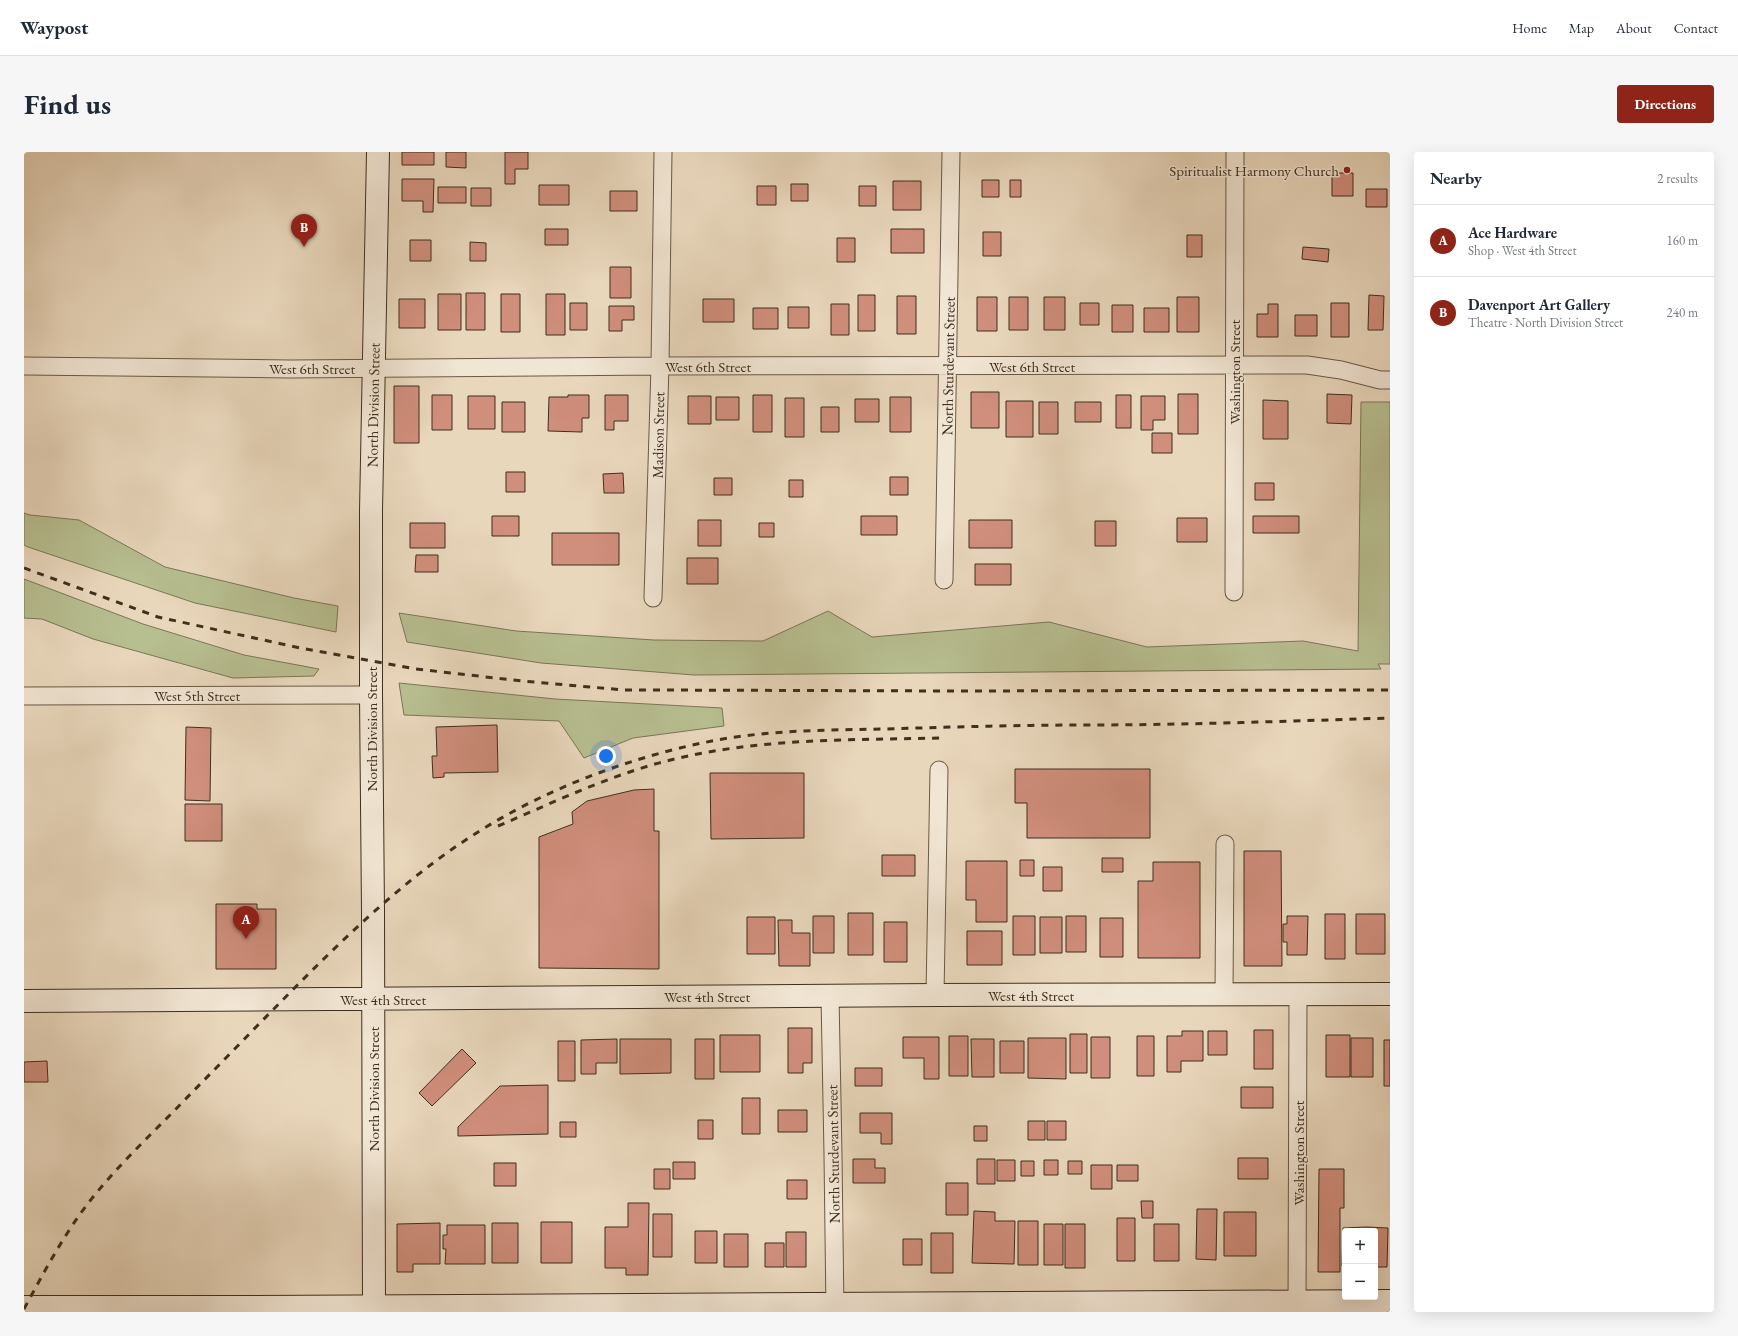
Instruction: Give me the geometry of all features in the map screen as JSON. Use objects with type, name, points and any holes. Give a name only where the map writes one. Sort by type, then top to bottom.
[{"type":"main road","name":"North Division Street","points":[[374,1307],[371,511],[378,152]]},
{"type":"main road","name":"West 4th Street","points":[[24,1001],[935,995],[1390,994]]},
{"type":"main road","points":[[24,1307],[1297,1307],[1390,1301]]},
{"type":"street","name":"Madison Street","points":[[653,598],[660,366],[663,152]]},
{"type":"street","name":"North Sturdevant Street","points":[[944,580],[951,152]]},
{"type":"street","name":"Washington Street","points":[[1234,592],[1236,152]]},
{"type":"street","name":"West 6th Street","points":[[24,366],[290,368],[1307,365],[1341,370],[1380,380],[1390,380]]},
{"type":"street","name":"West 5th Street","points":[[24,696],[371,695]]},
{"type":"street","points":[[935,995],[940,770]]},
{"type":"street","points":[[1224,995],[1225,844]]},
{"type":"street","name":"Washington Street","points":[[1297,1307],[1298,994]]},
{"type":"street","name":"North Sturdevant Street","points":[[830,996],[834,1154],[835,1308]]},
{"type":"green space","points":[[1361,402],[1390,402],[1390,664],[1378,664],[1381,669],[694,675],[541,663],[407,642],[399,613],[516,631],[654,640],[763,641],[828,611],[872,637],[1049,622],[1147,647],[1303,641],[1358,651]]},
{"type":"green space","points":[[24,513],[30,515],[79,520],[165,567],[294,598],[338,606],[336,632],[195,603],[28,547],[24,545]]},
{"type":"green space","points":[[24,579],[143,624],[244,655],[319,669],[314,676],[233,678],[93,639],[42,619],[24,618]]},
{"type":"green space","points":[[399,683],[555,699],[722,708],[724,726],[633,738],[584,758],[559,721],[404,715]]},
{"type":"building","points":[[402,152],[434,152],[434,165],[402,165]]},
{"type":"building","points":[[446,152],[466,152],[466,168],[446,167]]},
{"type":"building","points":[[505,152],[528,152],[528,169],[515,169],[515,184],[505,184]]},
{"type":"building","points":[[1332,173],[1353,173],[1353,196],[1332,196]]},
{"type":"building","points":[[402,179],[434,179],[433,212],[423,212],[423,201],[402,201]]},
{"type":"building","points":[[982,180],[999,180],[999,197],[982,197]]},
{"type":"building","points":[[1010,180],[1021,180],[1021,197],[1010,197]]},
{"type":"building","points":[[893,181],[921,181],[921,210],[893,210]]},
{"type":"building","points":[[791,184],[808,184],[808,201],[791,201]]},
{"type":"building","points":[[539,185],[569,185],[569,205],[539,205]]},
{"type":"building","points":[[757,186],[776,186],[776,205],[757,205]]},
{"type":"building","points":[[859,186],[876,186],[876,206],[859,206]]},
{"type":"building","points":[[438,187],[466,187],[466,203],[438,203]]},
{"type":"building","points":[[471,188],[491,188],[491,206],[471,206]]},
{"type":"building","points":[[1366,189],[1387,189],[1387,207],[1366,207]]},
{"type":"building","points":[[610,191],[637,191],[637,211],[610,211]]},
{"type":"building","points":[[545,229],[568,229],[568,245],[545,245]]},
{"type":"building","points":[[891,229],[924,229],[924,253],[891,253]]},
{"type":"building","points":[[983,232],[1001,232],[1001,256],[983,256]]},
{"type":"building","points":[[1187,235],[1202,235],[1202,257],[1187,257]]},
{"type":"building","points":[[837,238],[855,238],[855,262],[837,262]]},
{"type":"building","points":[[410,240],[431,240],[431,261],[410,261]]},
{"type":"building","points":[[470,242],[486,243],[486,261],[470,261]]},
{"type":"building","points":[[1303,247],[1329,249],[1328,262],[1302,259]]},
{"type":"building","points":[[610,267],[631,267],[631,298],[610,298]]},
{"type":"building","points":[[466,293],[485,293],[485,330],[466,330]]},
{"type":"building","points":[[438,294],[461,294],[461,330],[438,330]]},
{"type":"building","points":[[501,294],[520,294],[520,332],[501,332]]},
{"type":"building","points":[[546,294],[565,294],[565,335],[546,335]]},
{"type":"building","points":[[858,295],[875,295],[875,331],[858,331]]},
{"type":"building","points":[[1369,295],[1384,296],[1383,330],[1368,330]]},
{"type":"building","points":[[897,296],[916,296],[916,334],[897,334]]},
{"type":"building","points":[[977,297],[997,297],[997,331],[977,331]]},
{"type":"building","points":[[1009,297],[1028,297],[1028,330],[1009,330]]},
{"type":"building","points":[[1044,297],[1065,297],[1065,330],[1044,330]]},
{"type":"building","points":[[1177,297],[1199,297],[1199,332],[1177,332]]},
{"type":"building","points":[[399,299],[425,299],[425,328],[399,328]]},
{"type":"building","points":[[703,299],[734,299],[734,322],[703,322]]},
{"type":"building","points":[[570,303],[587,303],[587,330],[570,330]]},
{"type":"building","points":[[1080,303],[1099,303],[1099,325],[1080,325]]},
{"type":"building","points":[[1331,303],[1349,303],[1349,337],[1331,337]]},
{"type":"building","points":[[831,304],[849,304],[849,335],[831,335]]},
{"type":"building","points":[[1268,304],[1278,304],[1278,337],[1257,337],[1257,314],[1268,314]]},
{"type":"building","points":[[1112,305],[1133,305],[1133,332],[1112,332]]},
{"type":"building","points":[[609,306],[634,306],[634,320],[622,320],[622,331],[609,331]]},
{"type":"building","points":[[788,307],[809,307],[809,328],[788,328]]},
{"type":"building","points":[[753,308],[778,308],[778,329],[753,329]]},
{"type":"building","points":[[1144,308],[1169,308],[1169,332],[1144,332]]},
{"type":"building","points":[[1295,315],[1317,315],[1317,336],[1295,336]]},
{"type":"building","points":[[394,386],[419,386],[419,443],[394,443]]},
{"type":"building","points":[[971,392],[999,392],[999,428],[971,428]]},
{"type":"building","points":[[1178,394],[1198,394],[1198,434],[1178,434]]},
{"type":"building","points":[[1327,394],[1352,395],[1351,424],[1327,423]]},
{"type":"building","points":[[432,395],[452,395],[452,430],[432,430]]},
{"type":"building","points":[[568,395],[589,395],[589,418],[582,418],[582,432],[548,431],[549,397],[568,397]]},
{"type":"building","points":[[605,395],[628,395],[628,421],[614,421],[614,430],[605,430]]},
{"type":"building","points":[[753,395],[772,395],[772,432],[753,432]]},
{"type":"building","points":[[1116,395],[1131,395],[1131,428],[1116,428]]},
{"type":"building","points":[[468,396],[495,396],[495,429],[468,429]]},
{"type":"building","points":[[688,396],[711,396],[711,424],[688,424]]},
{"type":"building","points":[[1141,396],[1165,396],[1165,420],[1153,420],[1153,430],[1141,430]]},
{"type":"building","points":[[716,397],[739,397],[739,420],[716,420]]},
{"type":"building","points":[[890,397],[911,397],[911,432],[890,432]]},
{"type":"building","points":[[785,398],[804,398],[804,437],[785,437]]},
{"type":"building","points":[[855,399],[879,399],[879,422],[855,422]]},
{"type":"building","points":[[1263,400],[1288,401],[1288,439],[1263,439]]},
{"type":"building","points":[[1006,401],[1033,401],[1033,437],[1006,437]]},
{"type":"building","points":[[502,402],[525,402],[525,432],[502,432]]},
{"type":"building","points":[[1039,402],[1058,402],[1058,434],[1039,434]]},
{"type":"building","points":[[1075,402],[1101,402],[1101,422],[1075,422]]},
{"type":"building","points":[[821,407],[839,407],[839,432],[821,432]]},
{"type":"building","points":[[1152,433],[1172,433],[1172,453],[1152,453]]},
{"type":"building","points":[[506,472],[525,472],[525,492],[506,492]]},
{"type":"building","points":[[623,473],[624,493],[604,493],[603,474]]},
{"type":"building","points":[[890,477],[908,477],[908,495],[890,495]]},
{"type":"building","points":[[714,478],[732,478],[732,495],[714,495]]},
{"type":"building","points":[[789,480],[803,480],[803,497],[789,497]]},
{"type":"building","points":[[1255,483],[1274,483],[1274,500],[1255,500]]},
{"type":"building","points":[[492,516],[519,516],[519,536],[492,536]]},
{"type":"building","points":[[861,516],[897,516],[897,535],[861,535]]},
{"type":"building","points":[[1253,516],[1299,516],[1299,533],[1253,533]]},
{"type":"building","points":[[1177,518],[1207,518],[1207,542],[1177,542]]},
{"type":"building","points":[[698,520],[721,520],[721,546],[698,546]]},
{"type":"building","points":[[969,520],[1012,520],[1012,548],[969,548]]},
{"type":"building","points":[[1095,521],[1116,521],[1116,546],[1095,546]]},
{"type":"building","points":[[410,523],[445,523],[445,548],[410,548]]},
{"type":"building","points":[[759,523],[774,523],[774,537],[759,537]]},
{"type":"building","points":[[552,533],[619,533],[619,565],[552,565]]},
{"type":"building","points":[[416,555],[438,555],[438,572],[415,572]]},
{"type":"building","points":[[687,558],[718,558],[718,584],[687,584]]},
{"type":"building","points":[[975,564],[1011,564],[1011,585],[975,585]]},
{"type":"building","points":[[497,725],[498,772],[444,773],[444,777],[433,778],[432,756],[437,756],[436,727]]},
{"type":"building","points":[[186,727],[211,728],[210,801],[185,800]]},
{"type":"building","points":[[1015,769],[1150,769],[1150,838],[1027,838],[1027,803],[1015,803]]},
{"type":"building","points":[[710,773],[804,773],[804,838],[711,839]]},
{"type":"building","points":[[654,789],[654,831],[659,831],[659,969],[539,968],[539,837],[573,824],[572,812],[587,801],[634,790]]},
{"type":"building","points":[[185,804],[222,804],[222,841],[185,841]]},
{"type":"building","points":[[1244,851],[1281,851],[1282,966],[1244,966]]},
{"type":"building","points":[[882,855],[915,855],[915,876],[882,876]]},
{"type":"building","points":[[1102,858],[1123,858],[1123,872],[1102,872]]},
{"type":"building","points":[[1020,860],[1034,860],[1034,876],[1020,876]]},
{"type":"building","points":[[966,861],[1007,861],[1007,922],[976,922],[976,900],[966,900]]},
{"type":"building","points":[[1153,862],[1200,862],[1200,958],[1138,958],[1138,881],[1153,881]]},
{"type":"building","points":[[1043,867],[1062,867],[1062,891],[1043,891]]},
{"type":"building","points":[[216,904],[257,904],[257,909],[276,909],[276,969],[216,969]]},
{"type":"building","points":[[848,913],[873,913],[873,955],[848,955]]},
{"type":"building","points":[[1325,914],[1345,914],[1345,959],[1325,959]]},
{"type":"building","points":[[1356,914],[1385,914],[1385,954],[1356,954]]},
{"type":"building","points":[[813,916],[834,916],[834,953],[813,953]]},
{"type":"building","points":[[1013,916],[1035,916],[1035,955],[1013,955]]},
{"type":"building","points":[[1066,916],[1086,916],[1086,952],[1066,952]]},
{"type":"building","points":[[1287,916],[1308,916],[1307,955],[1287,955],[1287,942],[1283,942],[1283,924],[1287,924]]},
{"type":"building","points":[[747,917],[775,917],[775,954],[747,954]]},
{"type":"building","points":[[1040,917],[1062,917],[1062,953],[1040,953]]},
{"type":"building","points":[[1100,918],[1123,918],[1123,957],[1100,957]]},
{"type":"building","points":[[778,920],[792,920],[792,933],[810,933],[810,966],[779,966]]},
{"type":"building","points":[[884,922],[907,922],[907,962],[884,962]]},
{"type":"building","points":[[967,931],[1002,931],[1002,965],[967,965]]},
{"type":"building","points":[[788,1028],[812,1028],[812,1063],[803,1063],[803,1073],[788,1073]]},
{"type":"building","points":[[1254,1030],[1273,1030],[1273,1069],[1254,1069]]},
{"type":"building","points":[[1182,1031],[1203,1031],[1203,1061],[1181,1061],[1181,1072],[1167,1072],[1167,1036],[1182,1036]]},
{"type":"building","points":[[1208,1031],[1227,1031],[1227,1055],[1208,1055]]},
{"type":"building","points":[[1070,1034],[1087,1034],[1087,1073],[1070,1073]]},
{"type":"building","points":[[720,1035],[760,1035],[760,1072],[720,1072]]},
{"type":"building","points":[[1326,1035],[1350,1035],[1350,1077],[1326,1077]]},
{"type":"building","points":[[949,1036],[968,1036],[968,1076],[949,1076]]},
{"type":"building","points":[[1137,1036],[1154,1036],[1154,1076],[1137,1076]]},
{"type":"building","points":[[903,1037],[939,1037],[939,1079],[924,1079],[924,1058],[903,1058]]},
{"type":"building","points":[[1091,1037],[1110,1037],[1110,1078],[1091,1078]]},
{"type":"building","points":[[1028,1038],[1066,1038],[1066,1079],[1028,1078]]},
{"type":"building","points":[[1351,1038],[1373,1038],[1373,1077],[1351,1077]]},
{"type":"building","points":[[617,1039],[617,1063],[596,1063],[596,1074],[581,1074],[581,1040]]},
{"type":"building","points":[[620,1039],[671,1039],[671,1073],[620,1074]]},
{"type":"building","points":[[695,1039],[714,1039],[714,1079],[695,1079]]},
{"type":"building","points":[[971,1039],[994,1039],[994,1077],[972,1077]]},
{"type":"building","points":[[1384,1040],[1390,1040],[1390,1086],[1384,1086]]},
{"type":"building","points":[[558,1041],[575,1041],[575,1081],[558,1081]]},
{"type":"building","points":[[1000,1041],[1024,1041],[1024,1073],[1000,1073]]},
{"type":"building","points":[[462,1049],[476,1063],[432,1106],[419,1093]]},
{"type":"building","points":[[47,1061],[48,1082],[24,1082],[24,1062]]},
{"type":"building","points":[[855,1068],[882,1068],[882,1086],[855,1086]]},
{"type":"building","points":[[548,1085],[548,1134],[458,1136],[458,1127],[500,1086]]},
{"type":"building","points":[[1241,1087],[1273,1087],[1273,1108],[1241,1108]]},
{"type":"building","points":[[742,1098],[760,1098],[760,1134],[742,1134]]},
{"type":"building","points":[[778,1110],[807,1110],[807,1132],[778,1132]]},
{"type":"building","points":[[860,1113],[892,1113],[892,1144],[881,1144],[881,1133],[860,1133]]},
{"type":"building","points":[[698,1120],[713,1120],[713,1139],[698,1139]]},
{"type":"building","points":[[1028,1121],[1045,1121],[1045,1140],[1028,1140]]},
{"type":"building","points":[[1047,1121],[1066,1121],[1066,1140],[1047,1140]]},
{"type":"building","points":[[560,1122],[576,1122],[576,1137],[560,1137]]},
{"type":"building","points":[[974,1126],[987,1126],[987,1141],[974,1141]]},
{"type":"building","points":[[1238,1158],[1268,1158],[1268,1179],[1238,1179]]},
{"type":"building","points":[[853,1159],[875,1159],[875,1168],[885,1168],[885,1183],[853,1183]]},
{"type":"building","points":[[977,1159],[995,1159],[995,1184],[977,1184]]},
{"type":"building","points":[[997,1160],[1015,1160],[1015,1181],[997,1181]]},
{"type":"building","points":[[1044,1160],[1058,1160],[1058,1175],[1044,1175]]},
{"type":"building","points":[[1021,1161],[1034,1161],[1034,1176],[1021,1176]]},
{"type":"building","points":[[1068,1161],[1082,1161],[1082,1174],[1068,1174]]},
{"type":"building","points":[[673,1162],[695,1162],[695,1179],[673,1179]]},
{"type":"building","points":[[494,1163],[516,1163],[516,1186],[494,1186]]},
{"type":"building","points":[[1091,1165],[1112,1165],[1112,1189],[1091,1189]]},
{"type":"building","points":[[1117,1165],[1138,1165],[1138,1181],[1117,1181]]},
{"type":"building","points":[[654,1169],[670,1169],[670,1189],[654,1189]]},
{"type":"building","points":[[1319,1169],[1344,1169],[1344,1208],[1340,1208],[1340,1272],[1318,1272]]},
{"type":"building","points":[[787,1180],[807,1180],[807,1199],[787,1199]]},
{"type":"building","points":[[946,1183],[968,1183],[968,1215],[946,1215]]},
{"type":"building","points":[[1141,1201],[1153,1201],[1153,1218],[1142,1218]]},
{"type":"building","points":[[628,1203],[649,1203],[648,1275],[626,1275],[626,1268],[605,1268],[605,1227],[628,1227]]},
{"type":"building","points":[[1197,1209],[1217,1209],[1216,1260],[1196,1259]]},
{"type":"building","points":[[974,1211],[995,1212],[995,1221],[1015,1221],[1014,1264],[972,1263]]},
{"type":"building","points":[[1224,1212],[1256,1212],[1256,1256],[1224,1256]]},
{"type":"building","points":[[653,1214],[672,1214],[672,1257],[653,1257]]},
{"type":"building","points":[[1117,1218],[1135,1218],[1135,1261],[1117,1261]]},
{"type":"building","points":[[1018,1221],[1038,1221],[1038,1265],[1018,1265]]},
{"type":"building","points":[[541,1222],[572,1222],[572,1263],[541,1263]]},
{"type":"building","points":[[440,1223],[440,1264],[413,1264],[413,1272],[397,1272],[397,1224]]},
{"type":"building","points":[[492,1223],[518,1223],[518,1263],[492,1263]]},
{"type":"building","points":[[1044,1224],[1063,1224],[1063,1265],[1044,1265]]},
{"type":"building","points":[[1065,1224],[1085,1224],[1085,1268],[1065,1268]]},
{"type":"building","points":[[1154,1224],[1179,1224],[1179,1261],[1154,1261]]},
{"type":"building","points":[[447,1225],[485,1225],[485,1264],[445,1264],[446,1249],[443,1249],[443,1235],[447,1235]]},
{"type":"building","points":[[1366,1227],[1388,1228],[1387,1267],[1378,1267],[1378,1228],[1343,1228]]},
{"type":"building","points":[[695,1231],[717,1231],[717,1263],[695,1263]]},
{"type":"building","points":[[786,1232],[806,1232],[806,1267],[786,1267]]},
{"type":"building","points":[[931,1233],[953,1233],[953,1273],[931,1273]]},
{"type":"building","points":[[724,1234],[748,1234],[748,1267],[724,1267]]},
{"type":"building","points":[[903,1239],[922,1239],[922,1265],[903,1265]]},
{"type":"building","points":[[765,1243],[784,1243],[784,1267],[765,1267]]},
{"type":"railway","points":[[24,568],[158,617],[300,648],[416,669],[522,681],[624,690],[1390,690]]},
{"type":"railway","points":[[24,1309],[53,1256],[69,1231],[86,1206],[106,1181],[338,945],[394,894],[454,848],[511,813],[564,787],[646,757],[702,743],[747,735],[770,733],[1011,726],[1200,724],[1390,718]]},
{"type":"railway","points":[[498,826],[587,788],[632,771],[711,751],[777,743],[810,741],[942,738]]},
{"type":"place","name":"Spiritualist Harmony Church","points":[[1347,170]]},
{"type":"place","name":"Davenport Art Gallery","points":[[304,247]]},
{"type":"place","name":"Ace Hardware","points":[[246,939]]}]
